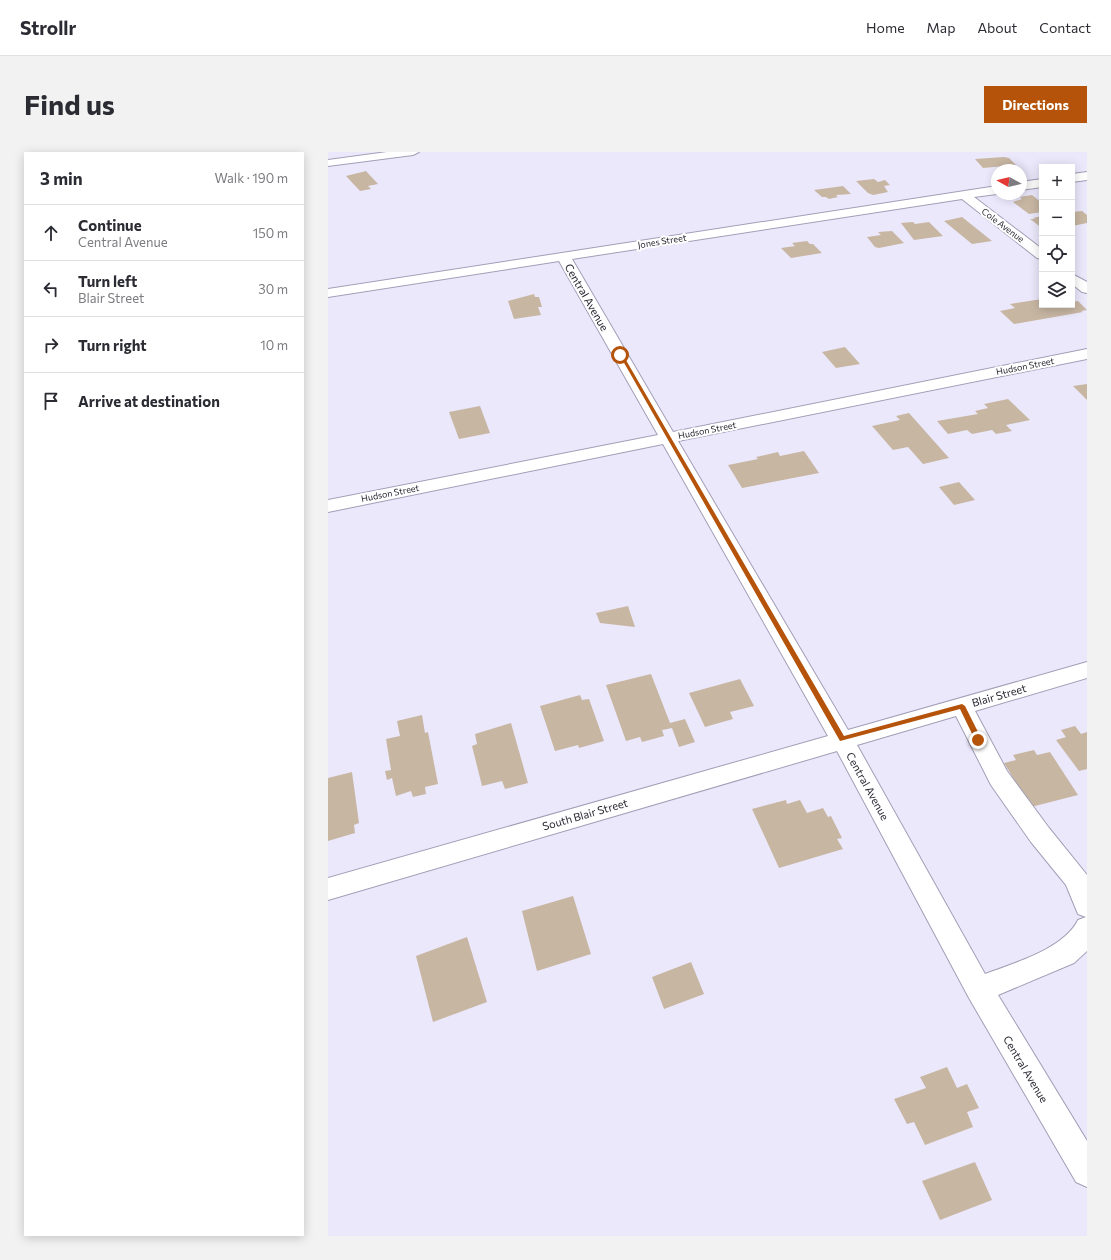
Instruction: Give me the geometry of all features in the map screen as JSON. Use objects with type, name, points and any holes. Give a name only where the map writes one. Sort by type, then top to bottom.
[{"type":"street","points":[[328,163],[413,152]]},
{"type":"street","points":[[1075,178],[1087,176]]},
{"type":"street","points":[[1027,185],[1039,183]]},
{"type":"street","name":"Jones Street","points":[[328,293],[991,191]]},
{"type":"street","name":"Cole Avenue","points":[[964,195],[1039,253]]},
{"type":"street","name":"Central Avenue","points":[[563,256],[842,739],[979,990],[1087,1171]]},
{"type":"street","points":[[1075,280],[1087,289]]},
{"type":"street","name":"Hudson Street","points":[[328,506],[1087,354]]},
{"type":"street","name":"Blair Street","points":[[842,739],[1087,670]]},
{"type":"street","points":[[962,706],[999,778],[1040,835],[1076,879],[1087,906]]},
{"type":"street","name":"South Blair Street","points":[[328,888],[842,739]]},
{"type":"street","points":[[979,990],[1064,954],[1086,935],[1087,929]]},
{"type":"building","points":[[1004,157],[1009,158],[1015,164],[991,164],[991,167],[983,168],[975,159]]},
{"type":"building","points":[[366,171],[378,184],[368,186],[371,189],[360,191],[346,176]]},
{"type":"building","points":[[874,179],[878,182],[885,180],[890,185],[884,186],[888,192],[873,195],[868,193],[856,181]]},
{"type":"building","points":[[843,186],[851,194],[836,195],[838,197],[829,199],[822,197],[814,190]]},
{"type":"building","points":[[1032,195],[1039,201],[1039,212],[1029,214],[1013,202],[1027,200],[1027,196]]},
{"type":"building","points":[[1082,211],[1087,215],[1087,223],[1075,225],[1075,212]]},
{"type":"building","points":[[962,217],[992,241],[972,244],[944,221]]},
{"type":"building","points":[[1039,217],[1039,226],[1030,219],[1035,219],[1033,218]]},
{"type":"building","points":[[913,222],[915,224],[929,222],[943,236],[914,240],[901,223]]},
{"type":"building","points":[[892,231],[904,243],[879,248],[875,247],[867,237],[881,235],[878,232]]},
{"type":"building","points":[[807,241],[810,244],[813,244],[822,253],[791,258],[781,248],[795,246],[792,243]]},
{"type":"building","points":[[534,294],[535,297],[539,297],[542,307],[538,307],[541,315],[514,319],[508,301]]},
{"type":"building","points":[[1039,299],[1039,308],[1075,308],[1075,302],[1078,301],[1087,310],[1081,311],[1083,312],[1014,324],[1000,311],[1015,308],[1010,304]]},
{"type":"building","points":[[845,347],[860,364],[836,368],[822,352]]},
{"type":"building","points":[[1087,384],[1087,400],[1073,386]]},
{"type":"building","points":[[1008,399],[1030,420],[1006,425],[1012,431],[996,434],[992,430],[972,434],[967,430],[948,434],[937,421],[978,414],[975,411],[988,408],[984,404]]},
{"type":"building","points":[[480,406],[490,433],[459,439],[449,412]]},
{"type":"building","points":[[909,413],[949,458],[923,464],[908,447],[893,450],[872,426],[900,420],[896,416]]},
{"type":"building","points":[[804,451],[819,473],[742,488],[728,465],[758,459],[756,457],[778,452],[780,456]]},
{"type":"building","points":[[959,482],[975,500],[954,505],[939,487]]},
{"type":"building","points":[[628,606],[635,627],[600,623],[596,613]]},
{"type":"building","points":[[651,674],[670,723],[685,719],[695,742],[679,747],[672,728],[662,730],[664,736],[642,742],[640,737],[626,741],[606,685]]},
{"type":"building","points":[[740,679],[754,706],[730,712],[733,719],[705,727],[689,693]]},
{"type":"building","points":[[580,695],[582,700],[589,699],[604,741],[579,748],[578,745],[555,751],[540,706]]},
{"type":"building","points":[[422,715],[425,733],[428,732],[438,784],[425,787],[426,794],[413,797],[411,791],[396,796],[392,778],[387,780],[385,771],[391,770],[386,739],[400,736],[397,721]]},
{"type":"building","points":[[511,723],[528,783],[505,789],[502,781],[482,786],[472,746],[477,744],[475,734]]},
{"type":"building","points":[[1075,726],[1081,734],[1087,732],[1087,769],[1079,771],[1056,740],[1066,737],[1061,730]]},
{"type":"building","points":[[1034,750],[1037,755],[1050,752],[1078,795],[1031,807],[1004,763],[1016,760],[1013,755]]},
{"type":"building","points":[[352,772],[359,823],[354,825],[355,833],[328,841],[328,778]]},
{"type":"building","points":[[786,800],[787,804],[800,800],[807,813],[823,808],[828,817],[831,816],[842,838],[837,839],[843,849],[779,868],[752,809]]},
{"type":"building","points":[[573,896],[591,954],[537,971],[522,911]]},
{"type":"building","points":[[467,937],[487,1002],[433,1022],[416,956]]},
{"type":"building","points":[[691,962],[704,994],[664,1009],[652,977]]},
{"type":"building","points":[[947,1067],[957,1088],[967,1084],[979,1108],[967,1112],[973,1127],[925,1145],[914,1122],[907,1124],[894,1099],[926,1088],[920,1077]]},
{"type":"building","points":[[975,1162],[992,1200],[940,1220],[922,1181]]},
{"type":"route","points":[[620,355],[842,739],[962,706],[978,740]]}]
